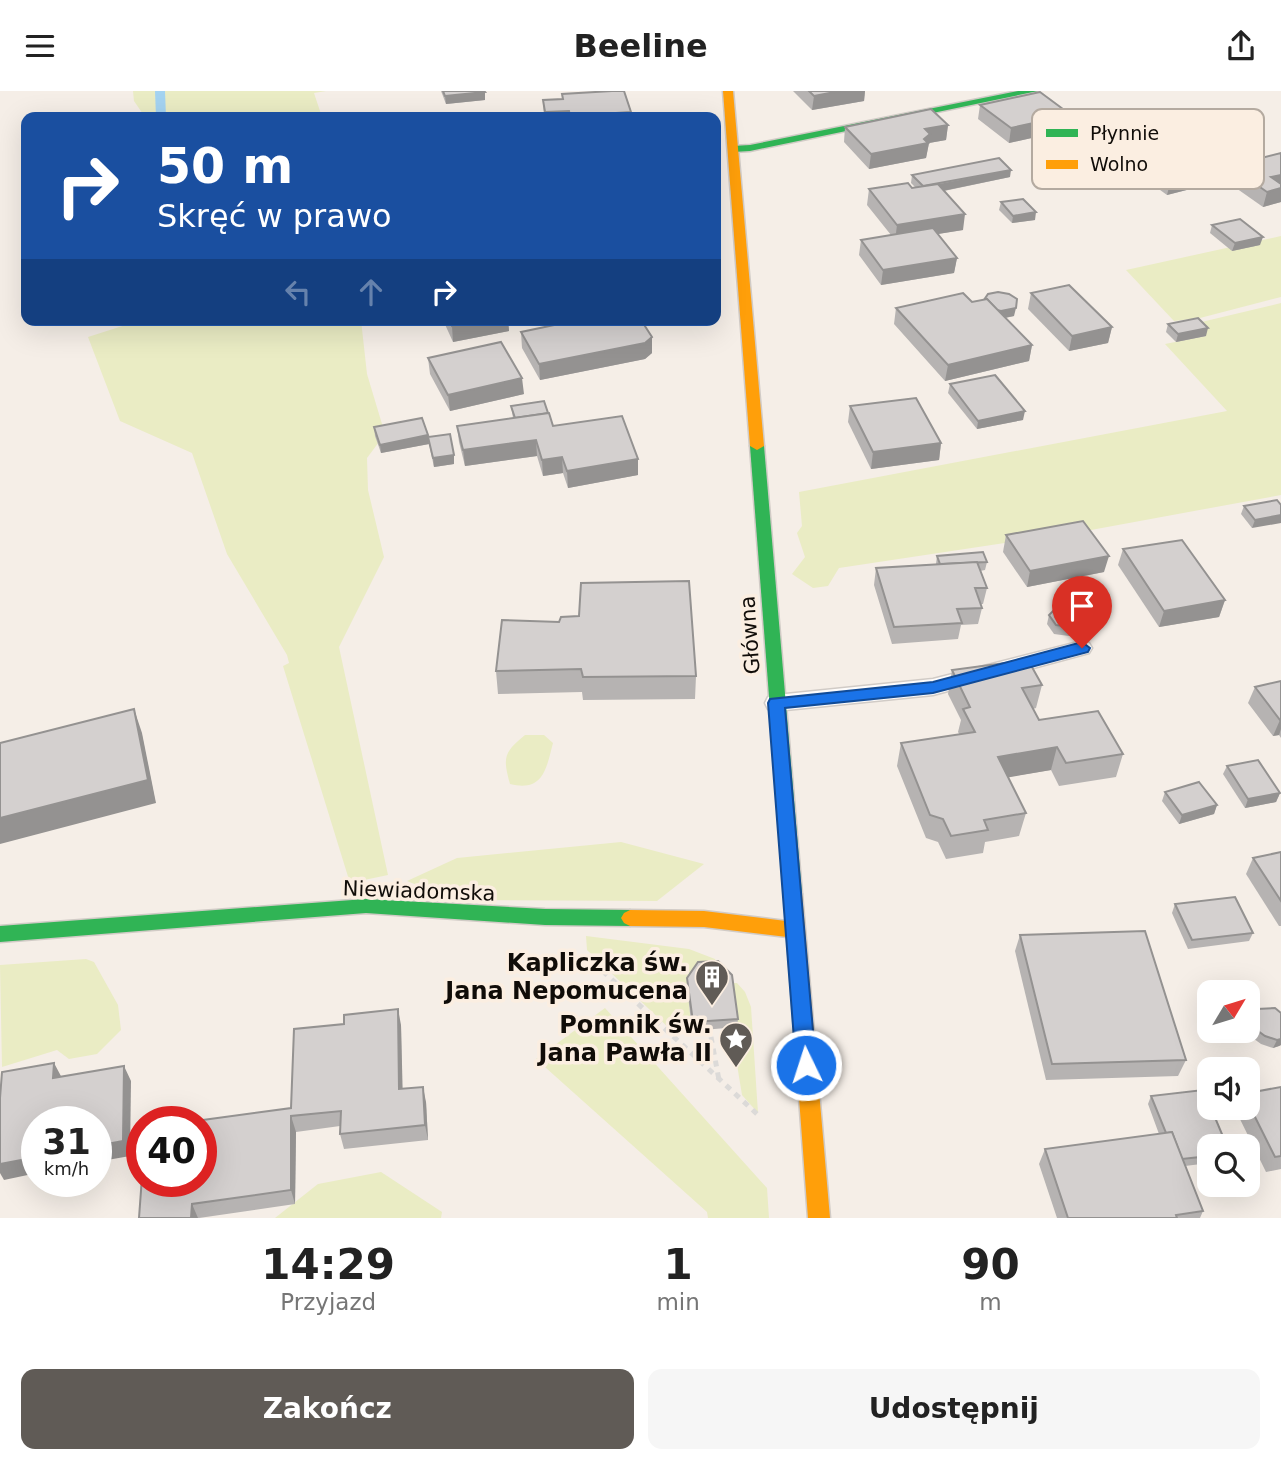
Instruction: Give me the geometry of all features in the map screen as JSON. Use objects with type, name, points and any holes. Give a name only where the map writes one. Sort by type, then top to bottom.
[{"type":"street","name":"Główna","points":[[728,91],[819,1218]]},
{"type":"street","points":[[733,149],[750,148],[1033,91]]},
{"type":"street","name":"Niewiadomska","points":[[0,934],[366,907],[545,917],[704,919],[795,930]]},
{"type":"lane","points":[[776,703],[933,687],[1082,648]]},
{"type":"path","points":[[545,917],[764,1121]]},
{"type":"path","points":[[711,1037],[719,1080]]},
{"type":"green space","points":[[133,91],[326,91],[314,93],[320,112],[142,112],[134,101]]},
{"type":"green space","points":[[1281,236],[1281,297],[1200,318],[1174,321],[1126,270]]},
{"type":"green space","points":[[1281,303],[1281,495],[1091,530],[839,568],[828,586],[813,588],[792,574],[805,557],[797,533],[802,526],[799,492],[1227,411],[1165,344],[1205,336],[1193,324]]},
{"type":"green space","points":[[122,326],[362,326],[367,374],[385,434],[367,458],[368,490],[384,557],[339,647],[388,875],[350,883],[283,666],[289,663],[287,655],[227,554],[192,453],[120,421],[88,337]]},
{"type":"green space","points":[[525,735],[544,735],[553,743],[548,762],[536,782],[521,786],[510,784],[506,768],[507,757],[512,747]]},
{"type":"green space","points":[[621,842],[704,864],[657,901],[453,900],[407,881],[457,858]]},
{"type":"green space","points":[[586,936],[689,949],[715,959],[718,969],[687,986],[692,1031],[670,1029],[587,950]]},
{"type":"green space","points":[[86,959],[94,962],[118,1005],[121,1030],[97,1054],[69,1059],[57,1050],[2,1067],[0,965]]},
{"type":"green space","points":[[731,983],[737,983],[745,992],[751,1007],[758,1113],[742,1095],[731,1028],[737,1027]]},
{"type":"green space","points":[[605,1008],[767,1188],[769,1218],[708,1218],[707,1212],[536,1059]]},
{"type":"green space","points":[[381,1172],[442,1212],[441,1218],[275,1218],[318,1184]]},
{"type":"building","points":[[443,91],[484,91],[485,92],[445,96]]},
{"type":"building","points":[[624,91],[631,112],[545,112],[543,100],[563,99],[562,94]]},
{"type":"building","points":[[809,91],[840,91],[814,96]]},
{"type":"building","points":[[1040,92],[1063,109],[1032,109],[1032,123],[1011,128],[980,105]]},
{"type":"building","points":[[931,109],[948,125],[925,129],[930,134],[924,139],[928,143],[871,154],[845,127]]},
{"type":"building","points":[[1281,153],[1281,175],[1271,177],[1281,184],[1281,188],[1267,192],[1263,189],[1264,157]]},
{"type":"building","points":[[999,158],[1011,170],[923,186],[912,175]]},
{"type":"building","points":[[908,183],[912,188],[938,184],[965,214],[897,225],[869,189]]},
{"type":"building","points":[[1023,199],[1036,212],[1013,216],[1001,202]]},
{"type":"building","points":[[1240,219],[1263,237],[1235,243],[1212,225]]},
{"type":"building","points":[[933,228],[957,258],[883,270],[861,240]]},
{"type":"building","points":[[1069,285],[1112,327],[1072,336],[1031,293]]},
{"type":"building","points":[[998,292],[1017,299],[1016,308],[997,310],[987,299],[984,300],[988,294]]},
{"type":"building","points":[[963,293],[972,302],[987,299],[1032,345],[948,365],[896,308]]},
{"type":"building","points":[[1198,318],[1208,328],[1178,334],[1168,324]]},
{"type":"building","points":[[550,326],[645,326],[652,337],[645,343],[539,364],[521,332]]},
{"type":"building","points":[[501,342],[522,378],[448,395],[428,358]]},
{"type":"building","points":[[995,375],[1025,411],[978,421],[950,384]]},
{"type":"building","points":[[916,398],[941,443],[873,452],[850,406]]},
{"type":"building","points":[[544,401],[548,413],[515,418],[511,406]]},
{"type":"building","points":[[549,413],[553,426],[622,416],[638,459],[567,471],[562,457],[542,460],[536,440],[463,450],[457,426]]},
{"type":"building","points":[[422,418],[428,435],[380,445],[374,427]]},
{"type":"building","points":[[450,434],[454,455],[433,458],[428,437]]},
{"type":"building","points":[[1277,500],[1281,505],[1281,515],[1255,520],[1244,506]]},
{"type":"building","points":[[1083,521],[1109,556],[1030,571],[1006,535]]},
{"type":"building","points":[[1182,540],[1225,600],[1164,611],[1123,549]]},
{"type":"building","points":[[983,552],[987,562],[940,564],[937,556]]},
{"type":"building","points":[[977,562],[987,588],[975,588],[982,608],[957,609],[962,623],[894,627],[876,568]]},
{"type":"building","points":[[689,581],[696,676],[583,677],[581,669],[496,671],[502,620],[559,622],[561,617],[579,616],[581,583]]},
{"type":"building","points":[[1056,608],[1073,611],[1078,617],[1078,623],[1071,627],[1056,625],[1049,615]]},
{"type":"building","points":[[1028,660],[1042,685],[1022,688],[1039,720],[1098,711],[1123,754],[1066,763],[1057,747],[998,757],[1026,813],[984,820],[988,830],[951,836],[943,819],[930,815],[901,743],[975,732],[963,709],[970,707],[952,670]]},
{"type":"building","points":[[1281,681],[1281,719],[1280,720],[1255,687]]},
{"type":"building","points":[[134,709],[148,780],[0,818],[0,743]]},
{"type":"building","points":[[1258,760],[1280,793],[1248,799],[1227,766]]},
{"type":"building","points":[[1199,782],[1217,805],[1182,815],[1165,792]]},
{"type":"building","points":[[1281,852],[1281,901],[1253,858]]},
{"type":"building","points":[[1235,897],[1253,933],[1192,940],[1175,904]]},
{"type":"building","points":[[1145,931],[1186,1060],[1052,1064],[1020,935]]},
{"type":"building","name":"Kapliczka św. Jana Nepomucena","points":[[718,961],[732,975],[738,1019],[693,1022],[687,978],[698,962]]},
{"type":"building","points":[[1275,1008],[1281,1013],[1281,1039],[1277,1040],[1260,1032],[1260,1009]]},
{"type":"building","points":[[398,1009],[399,1089],[423,1087],[425,1125],[340,1134],[341,1111],[291,1116],[291,1190],[192,1204],[191,1218],[139,1218],[141,1197],[217,1197],[217,1118],[291,1108],[294,1029],[344,1024],[344,1015]]},
{"type":"building","points":[[54,1063],[53,1078],[124,1066],[123,1141],[112,1143],[112,1106],[21,1106],[21,1160],[0,1164],[2,1072]]},
{"type":"building","points":[[1281,1087],[1281,1156],[1275,1157],[1256,1120],[1260,1120],[1260,1091]]},
{"type":"building","points":[[1197,1091],[1197,1120],[1216,1120],[1222,1134],[1197,1134],[1197,1157],[1182,1159],[1172,1132],[1166,1133],[1151,1096]]},
{"type":"building","points":[[1172,1132],[1203,1211],[1176,1215],[1177,1218],[1068,1218],[1045,1149]]},
{"type":"waterway","points":[[160,91],[161,112]]},
{"type":"traffic: fast","points":[[733,149],[750,148],[1033,91]]},
{"type":"traffic: fast","points":[[757,446],[793,894]]},
{"type":"traffic: fast","points":[[0,934],[366,906],[545,917],[630,918]]},
{"type":"traffic: slow","points":[[728,91],[757,446]]},
{"type":"traffic: slow","points":[[793,894],[819,1218]]},
{"type":"traffic: slow","points":[[630,918],[704,919],[795,930]]},
{"type":"place","name":"Kapliczka św. Jana Nepomucena","points":[[712,1007]]},
{"type":"place","name":"Pomnik św. Jana Pawła II","points":[[736,1069]]},
{"type":"route","points":[[806,1065],[776,703],[933,687],[1082,648]]}]
